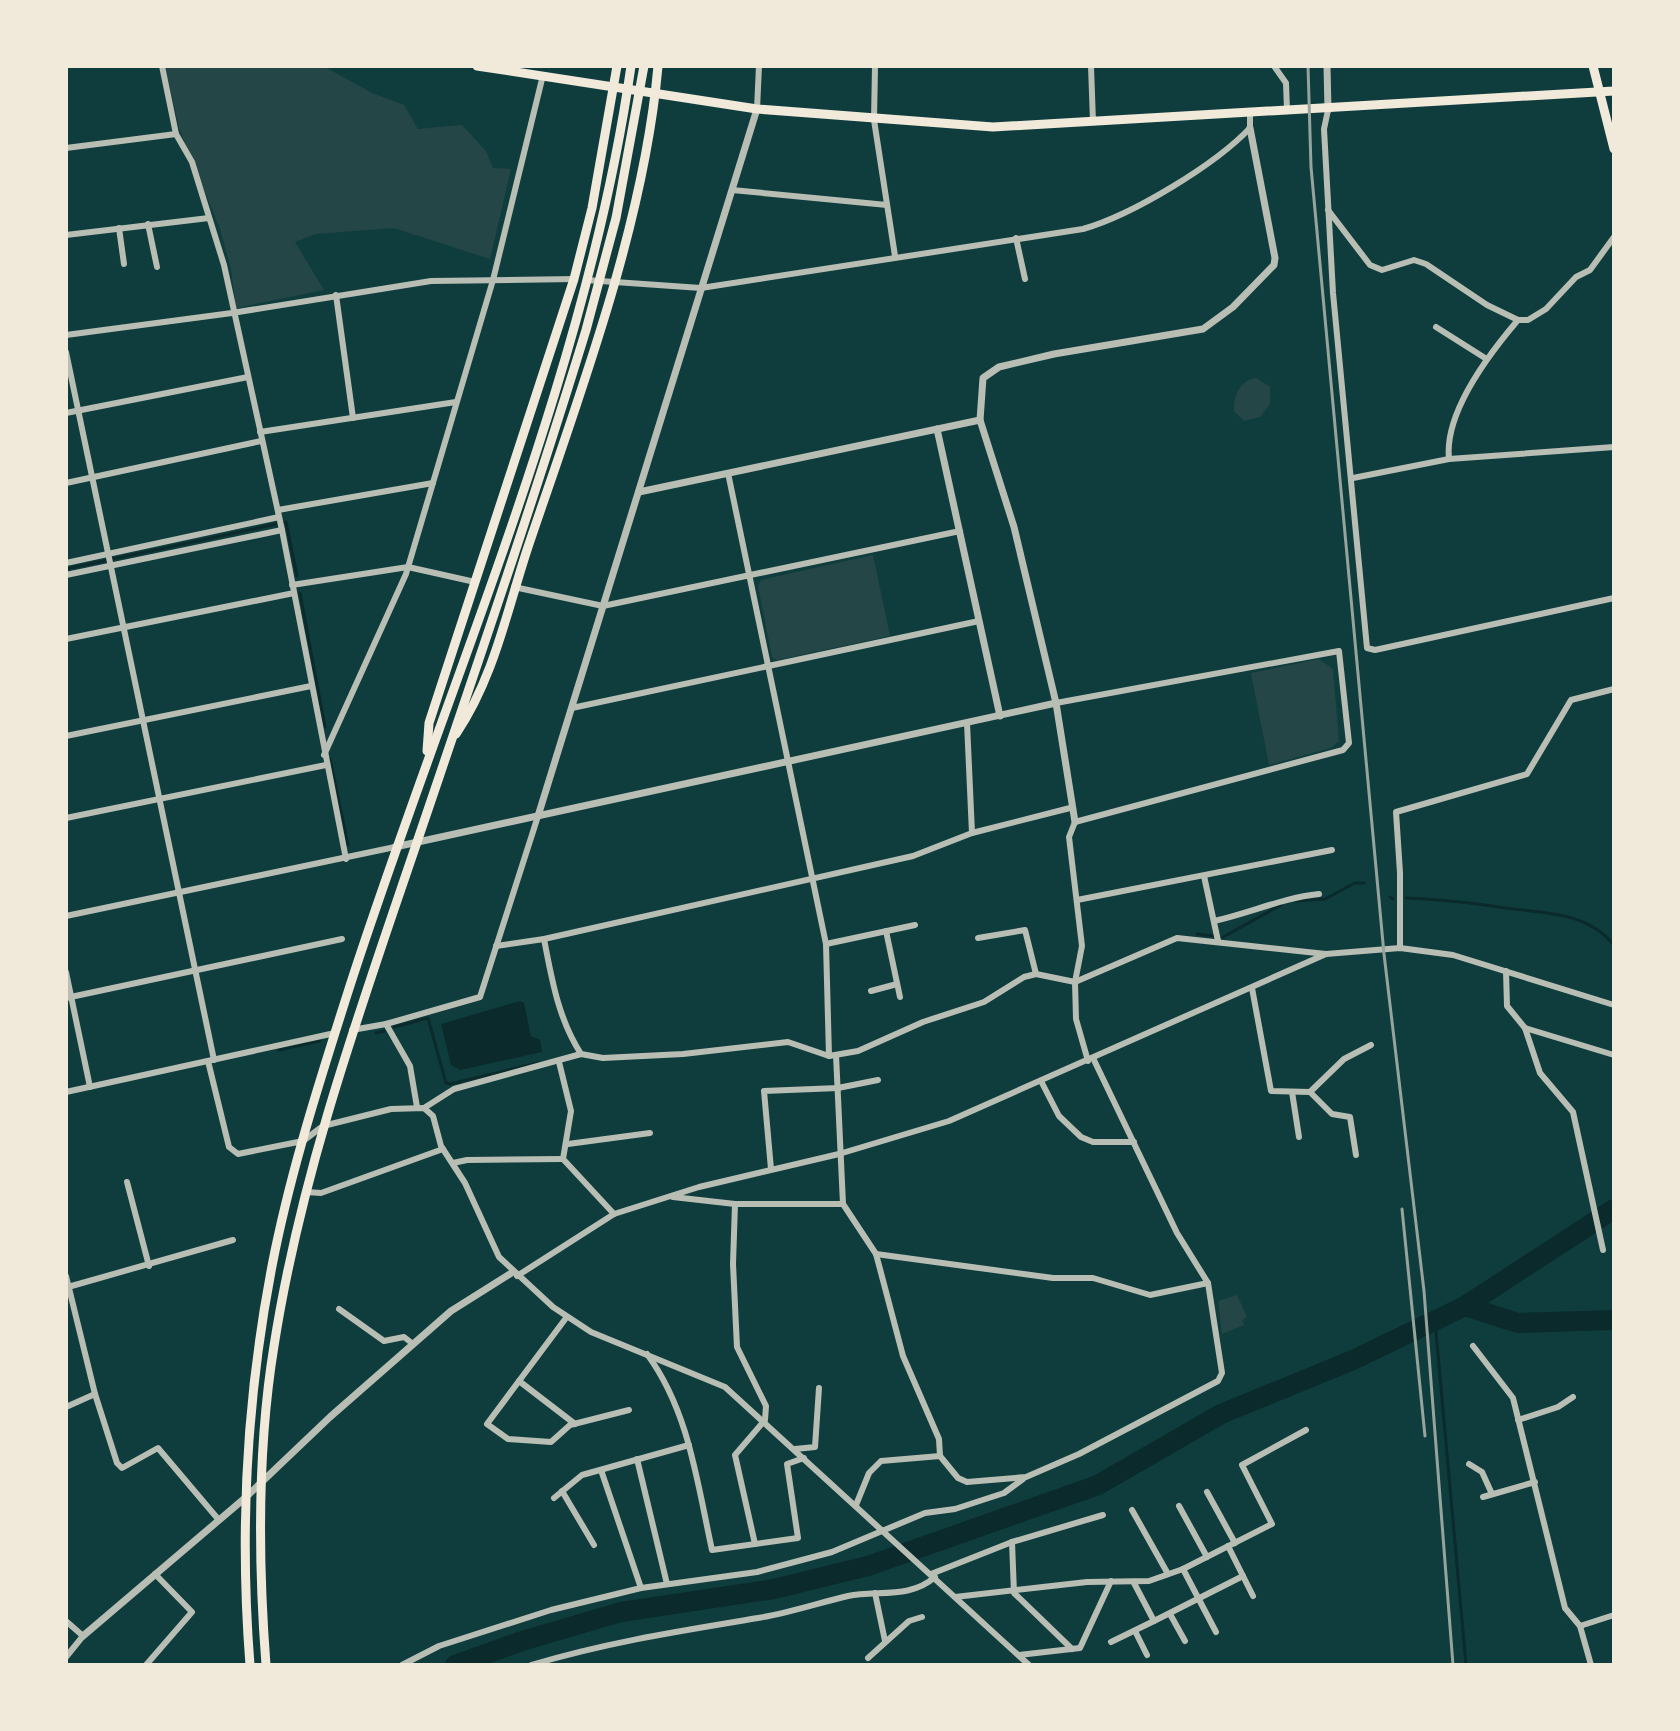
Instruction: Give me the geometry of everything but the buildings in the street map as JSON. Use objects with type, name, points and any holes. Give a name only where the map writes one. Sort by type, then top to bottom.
[{"type":"main road","points":[[477,66],[757,109],[993,127],[1250,115],[1614,91]]},
{"type":"main road","points":[[426,764],[429,723],[574,279],[592,208],[617,66]]},
{"type":"main road","points":[[250,1665],[245,1498],[252,1403],[276,1247],[335,1033],[395,847],[465,654],[579,308],[609,188],[631,66]]},
{"type":"main road","points":[[266,1665],[263,1482],[274,1346],[305,1192],[352,1030],[593,306],[616,218],[644,66]]},
{"type":"main road","points":[[450,743],[492,663],[615,280],[656,92],[658,66]]},
{"type":"main road","points":[[1593,66],[1614,149]]},
{"type":"street","points":[[162,66],[176,134],[192,162],[224,265],[232,313],[280,521],[346,859]]},
{"type":"street","points":[[352,1030],[386,1024],[480,997],[757,109],[759,66]]},
{"type":"street","points":[[875,66],[874,120],[895,256]]},
{"type":"street","points":[[1091,66],[1093,124]]},
{"type":"street","points":[[1274,66],[1286,83],[1287,112]]},
{"type":"street","points":[[1327,66],[1328,110],[1324,129],[1328,210],[1367,648],[1375,650],[1614,598]]},
{"type":"street","points":[[324,755],[408,567],[493,280],[543,75]]},
{"type":"street","points":[[402,1665],[439,1646],[551,1610],[641,1588],[757,1572],[800,1562],[925,1513],[955,1509],[1004,1493],[1026,1477],[1129,1429],[1218,1381],[1222,1373],[1208,1283],[1177,1233],[1091,1059],[1076,1019],[1075,982],[1082,946],[1069,837],[1075,822],[1070,808],[1056,703],[1014,527],[980,420],[980,387],[989,372],[1054,354],[1203,329],[1233,307],[1274,265],[1250,115]]},
{"type":"street","points":[[66,335],[232,313],[431,281],[615,280],[701,288],[1083,229],[1128,212],[1235,144],[1250,128]]},
{"type":"street","points":[[66,148],[176,134]]},
{"type":"street","points":[[732,190],[887,205]]},
{"type":"street","points":[[1328,210],[1370,265],[1382,270],[1414,260],[1426,264],[1487,305],[1518,320],[1528,320],[1546,309],[1576,277],[1590,270],[1614,237]]},
{"type":"street","points":[[66,235],[209,218]]},
{"type":"street","points":[[148,224],[157,267]]},
{"type":"street","points":[[119,228],[124,264]]},
{"type":"street","points":[[1016,238],[1025,279]]},
{"type":"street","points":[[336,295],[353,418]]},
{"type":"street","points":[[1449,459],[1447,442],[1485,358],[1518,320]]},
{"type":"street","points":[[1436,327],[1485,358]]},
{"type":"street","points":[[66,352],[229,1147],[238,1154],[303,1141],[323,1126],[391,1109],[420,1108],[454,1089],[581,1054],[603,1058],[788,1042],[833,1055],[858,1051],[923,1022],[984,1002],[1036,974],[1075,982],[1177,938],[1326,954],[1400,948],[1453,955],[1614,1005]]},
{"type":"street","points":[[66,413],[248,377]]},
{"type":"street","points":[[260,432],[456,402]]},
{"type":"street","points":[[639,492],[980,420]]},
{"type":"street","points":[[937,429],[1000,716]]},
{"type":"street","points":[[66,483],[261,441]]},
{"type":"street","points":[[1353,478],[1449,459],[1614,447]]},
{"type":"street","points":[[728,473],[826,944],[838,1088],[843,1204],[876,1254],[903,1356],[939,1439],[940,1456],[958,1478],[967,1482],[1026,1477]]},
{"type":"street","points":[[66,575],[109,567],[433,483]]},
{"type":"street","points":[[66,563],[280,521]]},
{"type":"street","points":[[514,587],[603,606],[960,531]]},
{"type":"street","points":[[66,639],[408,567],[475,582]]},
{"type":"street","points":[[572,708],[979,621]]},
{"type":"street","points":[[66,916],[346,859],[357,853],[1056,703],[1339,651],[1349,743],[1343,750],[1075,822]]},
{"type":"street","points":[[66,736],[311,686]]},
{"type":"street","points":[[1400,948],[1396,812],[1527,774],[1571,700],[1614,689]]},
{"type":"street","points":[[967,723],[972,833]]},
{"type":"street","points":[[66,818],[326,765]]},
{"type":"street","points":[[496,946],[544,939],[913,856],[972,833],[1070,808]]},
{"type":"street","points":[[1077,900],[1332,850]]},
{"type":"street","points":[[1204,876],[1218,941]]},
{"type":"street","points":[[1214,921],[1249,914],[1287,897],[1319,894]]},
{"type":"street","points":[[826,944],[915,925]]},
{"type":"street","points":[[978,938],[1025,930],[1036,974]]},
{"type":"street","points":[[886,931],[900,997]]},
{"type":"street","points":[[69,997],[342,939]]},
{"type":"street","points":[[544,939],[555,999],[566,1030],[581,1054]]},
{"type":"street","points":[[66,1657],[83,1636],[245,1498],[451,1311],[614,1214],[949,1121],[1326,954]]},
{"type":"street","points":[[1506,971],[1507,1006],[1525,1028],[1540,1073],[1573,1112],[1603,1250]]},
{"type":"street","points":[[66,972],[90,1087]]},
{"type":"street","points":[[871,991],[897,984]]},
{"type":"street","points":[[1252,988],[1269,1090],[1310,1092],[1344,1059],[1371,1045]]},
{"type":"street","points":[[386,1024],[410,1066],[420,1108],[433,1116],[443,1149],[453,1163],[499,1257],[515,1274],[566,1318],[591,1332],[725,1387],[765,1420],[1029,1665]]},
{"type":"street","points":[[1525,1028],[1614,1055]]},
{"type":"street","points":[[66,1092],[335,1033]]},
{"type":"street","points":[[559,1062],[571,1111],[568,1144],[563,1159]]},
{"type":"street","points":[[771,1169],[764,1091],[838,1088],[878,1080]]},
{"type":"street","points":[[1041,1081],[1064,1123],[1081,1137],[1093,1142],[1134,1142]]},
{"type":"street","points":[[1292,1092],[1299,1137]]},
{"type":"street","points":[[1310,1092],[1332,1114],[1350,1117],[1356,1155]]},
{"type":"street","points":[[568,1144],[650,1133]]},
{"type":"street","points":[[305,1192],[321,1193],[443,1149]]},
{"type":"street","points":[[453,1163],[467,1160],[563,1159],[614,1214]]},
{"type":"street","points":[[127,1182],[149,1266]]},
{"type":"street","points":[[669,1197],[735,1204],[843,1204]]},
{"type":"street","points":[[735,1204],[733,1264],[737,1347],[766,1406],[765,1420],[735,1455],[755,1544]]},
{"type":"street","points":[[68,1287],[233,1240]]},
{"type":"street","points":[[876,1254],[1053,1278],[1093,1278],[1150,1295],[1208,1283]]},
{"type":"street","points":[[66,1276],[95,1394],[117,1463],[122,1468],[158,1448],[218,1519]]},
{"type":"street","points":[[339,1309],[384,1341],[404,1337],[413,1344]]},
{"type":"street","points":[[566,1318],[487,1424],[508,1439],[551,1442],[575,1424],[629,1410]]},
{"type":"street","points":[[1473,1346],[1513,1398],[1565,1608],[1580,1626],[1591,1665]]},
{"type":"street","points":[[647,1354],[674,1396],[689,1445],[712,1550],[798,1538],[787,1464],[804,1458]]},
{"type":"street","points":[[519,1381],[575,1424]]},
{"type":"street","points":[[795,1449],[815,1447],[819,1388]]},
{"type":"street","points":[[66,1407],[95,1394]]},
{"type":"street","points":[[1518,1420],[1558,1407],[1573,1397]]},
{"type":"street","points":[[955,1597],[1111,1581],[1134,1583],[1183,1569],[1272,1524],[1242,1465],[1306,1430]]},
{"type":"street","points":[[554,1498],[582,1475],[689,1445]]},
{"type":"street","points":[[856,1505],[869,1473],[881,1461],[940,1456]]},
{"type":"street","points":[[637,1459],[667,1584]]},
{"type":"street","points":[[1469,1464],[1482,1472],[1492,1494]]},
{"type":"street","points":[[601,1470],[641,1588]]},
{"type":"street","points":[[1483,1497],[1535,1482]]},
{"type":"street","points":[[562,1491],[594,1545]]},
{"type":"street","points":[[1207,1492],[1253,1596]]},
{"type":"street","points":[[1179,1506],[1207,1557]]},
{"type":"street","points":[[1132,1510],[1168,1574]]},
{"type":"street","points":[[531,1665],[641,1635],[760,1618],[875,1593],[907,1592],[924,1587],[933,1576],[1012,1542],[1103,1515]]},
{"type":"street","points":[[1012,1542],[1014,1593],[1072,1649]]},
{"type":"street","points":[[1183,1569],[1216,1632]]},
{"type":"street","points":[[146,1665],[192,1612],[155,1574]]},
{"type":"street","points":[[1111,1642],[1243,1576]]},
{"type":"street","points":[[1019,1655],[1080,1648],[1111,1581]]},
{"type":"street","points":[[1134,1583],[1154,1621]]},
{"type":"street","points":[[875,1593],[885,1641]]},
{"type":"street","points":[[1170,1614],[1185,1641]]},
{"type":"street","points":[[1580,1626],[1614,1615]]},
{"type":"street","points":[[868,1658],[909,1621],[922,1617]]},
{"type":"street","points":[[66,1621],[83,1636]]},
{"type":"street","points":[[1135,1631],[1147,1655]]},
{"type":"shaded area","points":[[165,66],[323,66],[372,93],[404,105],[418,129],[462,125],[486,151],[493,168],[511,169],[490,259],[394,228],[315,234],[295,242],[324,290],[236,308],[231,269],[220,229],[179,128]]},
{"type":"shaded area","points":[[1256,378],[1270,387],[1270,404],[1260,417],[1244,421],[1234,411],[1235,400],[1242,385]]},
{"type":"shaded area","points":[[873,555],[890,636],[777,660],[772,657],[758,586],[761,580]]},
{"type":"shaded area","points":[[1319,659],[1333,669],[1339,741],[1331,748],[1269,765],[1251,673]]},
{"type":"shaded area","points":[[520,1001],[524,1003],[531,1036],[540,1040],[542,1052],[460,1070],[451,1065],[441,1024]]},
{"type":"shaded area","points":[[1237,1295],[1247,1317],[1242,1320],[1244,1325],[1222,1334],[1218,1301]]},
{"type":"waterway","points":[[66,569],[286,522],[297,576]]},
{"type":"waterway","points":[[300,593],[325,727]]},
{"type":"waterway","points":[[330,759],[348,845]]},
{"type":"waterway","points":[[1296,901],[1325,899],[1355,883],[1364,883]]},
{"type":"waterway","points":[[1406,898],[1558,915],[1588,924],[1614,945]]},
{"type":"waterway","points":[[1223,937],[1281,905]]},
{"type":"waterway","points":[[1197,934],[1214,936]]},
{"type":"waterway","points":[[394,1027],[428,1018],[446,1083],[538,1063]]},
{"type":"waterway","points":[[376,1033],[384,1031]]},
{"type":"waterway","points":[[279,1050],[320,1041]]},
{"type":"waterway","points":[[455,1665],[522,1641],[621,1612],[774,1589],[868,1566],[1098,1485],[1221,1414],[1353,1360],[1465,1306],[1614,1209]]},
{"type":"waterway","points":[[1465,1306],[1518,1323],[1614,1320]]},
{"type":"waterway","points":[[1435,1321],[1466,1665]]},
{"type":"railway","points":[[1308,66],[1311,167],[1384,954],[1424,1291],[1453,1665]]},
{"type":"railway","points":[[1402,1209],[1425,1436]]}]
